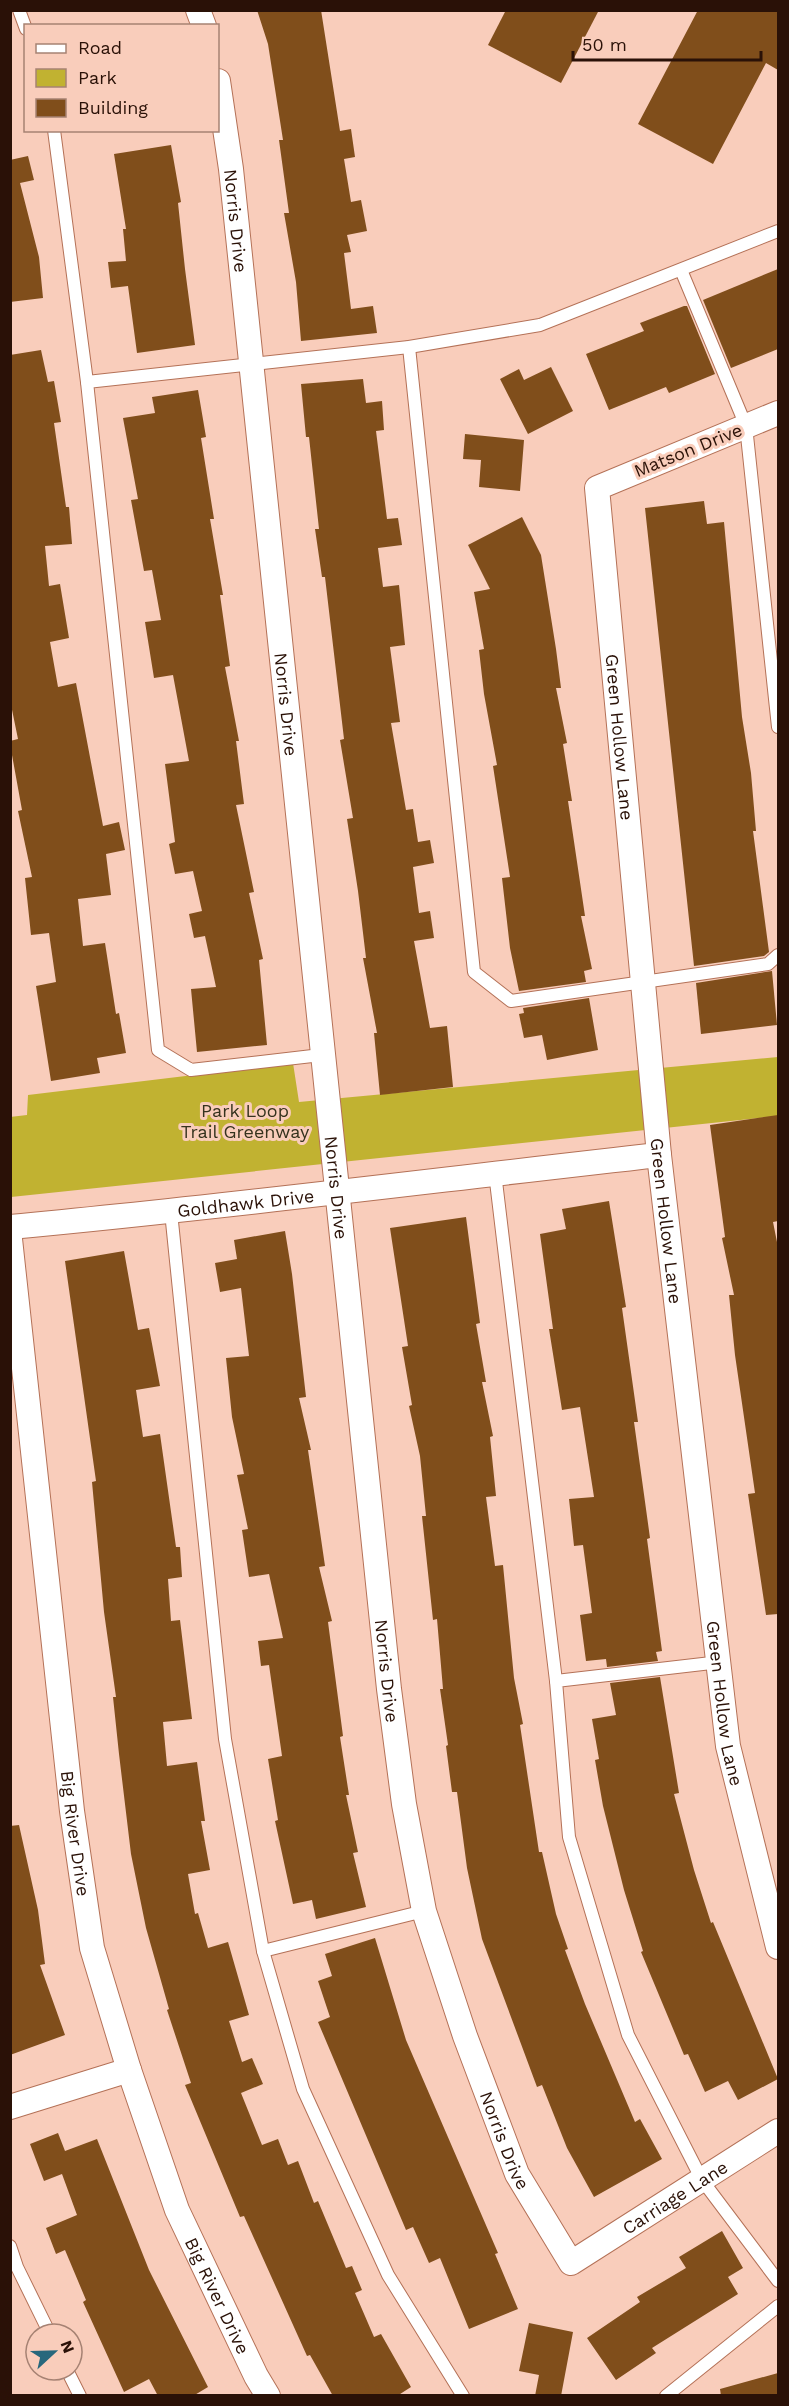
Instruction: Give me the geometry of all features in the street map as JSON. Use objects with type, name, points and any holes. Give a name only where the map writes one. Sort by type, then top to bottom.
[{"type":"street","name":"Norris Drive","points":[[219,88],[231,169],[321,1055],[389,1689],[404,1804],[424,1911],[465,2036],[517,2174],[571,2263]]},
{"type":"street","name":"Matson Drive","points":[[597,488],[778,413]]},
{"type":"street","name":"Green Hollow Lane","points":[[597,488],[659,1155],[728,1746],[778,1947]]},
{"type":"street","name":"Goldhawk Drive","points":[[10,1227],[171,1212],[336,1190],[659,1155]]},
{"type":"street","name":"Big River Drive","points":[[10,1239],[13,1287],[72,1811],[92,1948],[129,2070],[177,2210],[256,2376],[268,2396]]},
{"type":"street","points":[[10,2107],[129,2070]]},
{"type":"street","name":"Carriage Lane","points":[[571,2263],[778,2132]]},
{"type":"lane","points":[[54,132],[87,382],[158,1050],[190,1070],[321,1055]]},
{"type":"lane","points":[[87,382],[250,362],[409,347],[540,325],[778,231]]},
{"type":"lane","points":[[681,270],[746,426],[778,728]]},
{"type":"lane","points":[[409,347],[474,972],[511,1001],[768,964],[778,955]]},
{"type":"lane","points":[[495,1173],[556,1681],[569,1837],[628,2035],[702,2180],[778,2281]]},
{"type":"lane","points":[[171,1212],[225,1739],[263,1951],[303,2089],[388,2275],[463,2396]]},
{"type":"lane","points":[[556,1681],[720,1662]]},
{"type":"lane","points":[[263,1951],[424,1911]]},
{"type":"lane","points":[[10,2246],[17,2267],[44,2322]]},
{"type":"lane","points":[[666,2396],[778,2306]]},
{"type":"lane","points":[[73,2382],[80,2396]]},
{"type":"green space","name":"Park Loop Trail Greenway","points":[[778,1057],[778,1116],[11,1197],[10,1117],[27,1115],[28,1095],[293,1063],[299,1102]]},
{"type":"building","points":[[257,10],[321,10],[340,131],[351,129],[355,157],[344,159],[351,202],[361,200],[367,231],[347,235],[351,252],[344,253],[351,309],[373,306],[377,333],[301,341],[296,282],[284,213],[289,213],[279,140],[283,140],[268,44]]},
{"type":"building","points":[[506,10],[599,10],[561,83],[488,45]]},
{"type":"building","points":[[698,10],[778,10],[778,70],[766,63],[713,164],[638,124]]},
{"type":"building","points":[[171,145],[181,202],[178,203],[195,345],[137,353],[128,286],[111,288],[108,262],[126,261],[123,229],[126,229],[114,154]]},
{"type":"building","points":[[28,156],[34,180],[20,183],[39,257],[43,298],[10,302],[10,160]]},
{"type":"building","points":[[778,269],[778,349],[731,368],[703,300]]},
{"type":"building","points":[[687,306],[715,374],[669,393],[666,387],[609,410],[586,354],[644,331],[640,323]]},
{"type":"building","points":[[41,350],[48,382],[54,381],[61,422],[54,423],[66,507],[69,507],[72,544],[45,546],[49,586],[60,584],[69,638],[50,642],[58,687],[76,683],[103,826],[119,822],[125,850],[106,854],[111,895],[78,899],[83,946],[105,943],[116,1014],[119,1013],[126,1053],[97,1058],[100,1073],[51,1081],[36,986],[56,982],[49,933],[31,935],[25,878],[32,877],[18,811],[22,810],[10,744],[10,741],[18,739],[10,700],[10,355]]},
{"type":"building","points":[[551,367],[573,411],[528,434],[500,379],[519,369],[524,380]]},
{"type":"building","points":[[363,379],[366,403],[382,401],[384,430],[376,431],[387,519],[398,518],[402,545],[378,548],[383,587],[399,585],[405,645],[390,647],[400,722],[391,723],[406,810],[413,809],[418,842],[430,840],[434,863],[413,867],[419,913],[430,911],[434,938],[414,941],[430,1028],[447,1026],[453,1087],[380,1095],[374,1033],[377,1033],[363,958],[366,958],[347,819],[353,818],[340,740],[344,739],[325,577],[322,577],[315,529],[319,529],[301,384]]},
{"type":"building","points":[[198,390],[206,437],[201,438],[214,519],[210,519],[223,595],[220,595],[230,666],[225,667],[239,741],[236,741],[244,804],[236,805],[254,892],[249,893],[263,959],[259,960],[267,1045],[197,1052],[191,989],[216,987],[205,936],[194,938],[189,914],[202,911],[193,871],[175,874],[169,844],[175,842],[165,764],[189,761],[173,675],[154,678],[145,622],[161,620],[152,570],[144,571],[131,500],[138,499],[123,418],[155,413],[152,397]]},
{"type":"building","points":[[465,434],[524,440],[520,491],[479,487],[481,460],[463,459]]},
{"type":"building","points":[[704,501],[707,524],[724,522],[742,717],[751,773],[756,831],[753,831],[769,952],[764,956],[694,966],[645,508]]},
{"type":"building","points":[[522,517],[541,555],[556,649],[561,688],[556,688],[567,743],[563,744],[572,801],[568,801],[585,916],[581,916],[592,969],[584,971],[586,982],[519,991],[510,948],[502,878],[510,877],[493,766],[497,765],[484,694],[479,650],[484,649],[474,592],[490,589],[468,545]]},
{"type":"building","points":[[772,971],[777,1025],[701,1034],[696,983]]},
{"type":"building","points":[[589,998],[598,1050],[547,1060],[542,1035],[524,1038],[519,1014],[524,1013],[523,1008]]},
{"type":"building","points":[[778,1115],[778,1221],[773,1222],[778,1247],[778,1614],[766,1615],[748,1494],[755,1493],[735,1355],[729,1295],[734,1295],[722,1238],[725,1237],[710,1125]]},
{"type":"building","points":[[609,1201],[626,1307],[622,1308],[638,1422],[634,1422],[650,1538],[647,1539],[662,1651],[656,1652],[658,1661],[607,1667],[606,1659],[586,1661],[580,1615],[592,1613],[583,1545],[574,1546],[569,1499],[594,1497],[580,1407],[562,1410],[549,1329],[553,1329],[540,1234],[566,1229],[562,1209]]},
{"type":"building","points":[[466,1217],[480,1323],[476,1324],[486,1382],[482,1382],[493,1436],[490,1437],[496,1496],[486,1497],[495,1566],[503,1565],[514,1678],[523,1724],[520,1725],[539,1852],[542,1852],[556,1914],[568,1949],[565,1950],[585,2004],[635,2122],[640,2119],[662,2159],[594,2197],[567,2148],[542,2085],[537,2087],[482,1939],[467,1868],[457,1792],[452,1792],[440,1689],[443,1689],[437,1619],[433,1620],[422,1516],[426,1516],[420,1456],[409,1406],[412,1405],[402,1347],[408,1346],[390,1228]]},
{"type":"building","points":[[285,1231],[306,1397],[299,1398],[311,1450],[308,1450],[325,1566],[319,1567],[332,1621],[328,1622],[343,1736],[340,1737],[349,1795],[346,1795],[358,1852],[353,1853],[366,1907],[316,1919],[312,1900],[293,1904],[275,1821],[278,1820],[268,1759],[282,1756],[269,1665],[261,1666],[258,1641],[283,1638],[269,1574],[249,1577],[242,1530],[248,1529],[237,1475],[244,1474],[232,1417],[226,1358],[249,1356],[241,1288],[220,1292],[215,1263],[237,1259],[234,1240]]},
{"type":"building","points":[[124,1251],[138,1330],[149,1328],[160,1386],[136,1390],[143,1437],[160,1434],[176,1547],[180,1547],[182,1577],[168,1579],[171,1621],[180,1620],[192,1719],[163,1722],[167,1766],[197,1762],[205,1821],[201,1821],[210,1870],[188,1874],[195,1914],[198,1913],[208,1948],[228,1942],[249,2015],[229,2021],[242,2062],[252,2058],[263,2084],[241,2093],[262,2145],[278,2139],[288,2165],[298,2161],[314,2203],[318,2201],[346,2268],[352,2266],[362,2290],[355,2293],[374,2337],[381,2334],[411,2387],[397,2396],[333,2396],[310,2355],[307,2356],[244,2216],[240,2217],[185,2085],[191,2083],[167,2010],[169,2009],[146,1928],[131,1854],[113,1697],[116,1697],[104,1612],[92,1482],[96,1481],[65,1261]]},
{"type":"building","points":[[660,1677],[679,1793],[674,1794],[694,1870],[711,1923],[713,1922],[778,2079],[738,2100],[728,2081],[705,2092],[688,2054],[684,2055],[641,1952],[643,1951],[624,1890],[603,1806],[595,1760],[599,1759],[592,1719],[616,1715],[610,1683]]},
{"type":"building","points":[[19,1825],[38,1910],[45,1964],[40,1965],[65,2035],[10,2055],[10,1826]]},
{"type":"building","points":[[375,1938],[406,2040],[498,2253],[495,2254],[518,2309],[469,2329],[440,2258],[429,2263],[413,2227],[406,2230],[318,2022],[330,2017],[318,1981],[332,1976],[325,1954]]},
{"type":"building","points":[[58,2133],[65,2151],[97,2139],[149,2270],[208,2387],[193,2396],[158,2396],[149,2379],[124,2392],[83,2302],[86,2300],[65,2250],[56,2254],[46,2228],[77,2215],[62,2174],[44,2181],[30,2144]]},
{"type":"building","points":[[722,2231],[743,2268],[728,2277],[738,2294],[652,2348],[656,2353],[616,2380],[587,2338],[640,2302],[637,2297],[686,2268],[679,2257]]},
{"type":"building","points":[[529,2323],[573,2332],[561,2396],[535,2396],[539,2375],[519,2371]]},
{"type":"building","points":[[778,2373],[778,2396],[721,2396],[720,2389]]}]
